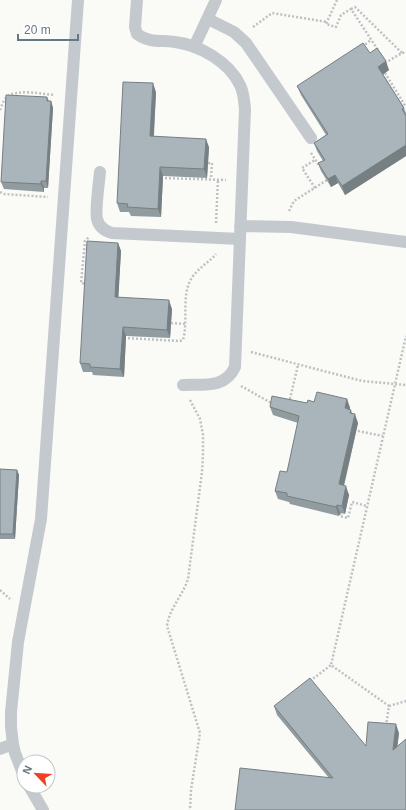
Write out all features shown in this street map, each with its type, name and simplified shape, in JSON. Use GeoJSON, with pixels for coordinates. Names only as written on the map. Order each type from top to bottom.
{"type":"FeatureCollection","features":[{"type":"Feature","properties":{"kind":"lane"},"geometry":{"type":"LineString","coordinates":[[16,756],[11,727],[11,712],[18,642],[41,519],[78,0]]}},
{"type":"Feature","properties":{"kind":"lane"},"geometry":{"type":"LineString","coordinates":[[137,0],[135,27],[137,34],[148,40],[178,42],[194,47],[212,56],[227,68],[240,85],[244,98],[245,109],[235,367],[231,374],[218,384],[183,385]]}},
{"type":"Feature","properties":{"kind":"lane"},"geometry":{"type":"LineString","coordinates":[[194,47],[216,0]]}},
{"type":"Feature","properties":{"kind":"lane"},"geometry":{"type":"LineString","coordinates":[[208,18],[239,36],[252,49],[309,143]]}},
{"type":"Feature","properties":{"kind":"lane"},"geometry":{"type":"LineString","coordinates":[[100,172],[97,218],[101,227],[105,231],[112,233],[240,239]]}},
{"type":"Feature","properties":{"kind":"lane"},"geometry":{"type":"LineString","coordinates":[[240,226],[314,229],[406,242]]}},
{"type":"Feature","properties":{"kind":"lane"},"geometry":{"type":"LineString","coordinates":[[0,749],[13,744]]}},
{"type":"Feature","properties":{"kind":"lane"},"geometry":{"type":"LineString","coordinates":[[34,794],[43,810]]}},
{"type":"Feature","properties":{"kind":"path"},"geometry":{"type":"LineString","coordinates":[[327,22],[337,0]]}},
{"type":"Feature","properties":{"kind":"path"},"geometry":{"type":"LineString","coordinates":[[239,36],[272,14],[327,22],[326,24],[336,27],[341,15],[355,6],[402,53]]}},
{"type":"Feature","properties":{"kind":"path"},"geometry":{"type":"LineString","coordinates":[[351,9],[378,51]]}},
{"type":"Feature","properties":{"kind":"path"},"geometry":{"type":"LineString","coordinates":[[359,49],[372,40]]}},
{"type":"Feature","properties":{"kind":"path"},"geometry":{"type":"LineString","coordinates":[[382,57],[385,63],[406,52]]}},
{"type":"Feature","properties":{"kind":"path"},"geometry":{"type":"LineString","coordinates":[[385,73],[406,106]]}},
{"type":"Feature","properties":{"kind":"path"},"geometry":{"type":"LineString","coordinates":[[0,110],[4,100],[8,96],[21,93],[71,96]]}},
{"type":"Feature","properties":{"kind":"path"},"geometry":{"type":"LineString","coordinates":[[309,143],[315,160],[322,171]]}},
{"type":"Feature","properties":{"kind":"path"},"geometry":{"type":"LineString","coordinates":[[315,160],[302,168],[315,188]]}},
{"type":"Feature","properties":{"kind":"path"},"geometry":{"type":"LineString","coordinates":[[208,163],[212,163],[212,179]]}},
{"type":"Feature","properties":{"kind":"path"},"geometry":{"type":"LineString","coordinates":[[161,178],[242,180]]}},
{"type":"Feature","properties":{"kind":"path"},"geometry":{"type":"LineString","coordinates":[[124,338],[180,341],[184,338],[187,291],[190,280],[215,256],[220,248],[218,179]]}},
{"type":"Feature","properties":{"kind":"path"},"geometry":{"type":"LineString","coordinates":[[286,227],[290,208],[294,201],[327,180]]}},
{"type":"Feature","properties":{"kind":"path"},"geometry":{"type":"LineString","coordinates":[[0,192],[4,194],[64,198]]}},
{"type":"Feature","properties":{"kind":"path"},"geometry":{"type":"LineString","coordinates":[[88,284],[81,283],[85,241],[101,227]]}},
{"type":"Feature","properties":{"kind":"path"},"geometry":{"type":"LineString","coordinates":[[171,323],[185,324]]}},
{"type":"Feature","properties":{"kind":"path"},"geometry":{"type":"LineString","coordinates":[[309,682],[331,665],[406,336]]}},
{"type":"Feature","properties":{"kind":"path"},"geometry":{"type":"LineString","coordinates":[[235,347],[362,381],[406,385]]}},
{"type":"Feature","properties":{"kind":"path"},"geometry":{"type":"LineString","coordinates":[[289,403],[298,365]]}},
{"type":"Feature","properties":{"kind":"path"},"geometry":{"type":"LineString","coordinates":[[227,378],[273,404]]}},
{"type":"Feature","properties":{"kind":"path"},"geometry":{"type":"LineString","coordinates":[[183,385],[200,419],[203,435],[202,472],[188,578],[185,588],[168,621],[168,630],[200,733],[191,790],[190,810]]}},
{"type":"Feature","properties":{"kind":"path"},"geometry":{"type":"LineString","coordinates":[[358,431],[383,436]]}},
{"type":"Feature","properties":{"kind":"path"},"geometry":{"type":"LineString","coordinates":[[340,513],[340,516],[348,518],[352,502],[367,506]]}},
{"type":"Feature","properties":{"kind":"path"},"geometry":{"type":"LineString","coordinates":[[331,665],[389,706]]}},
{"type":"Feature","properties":{"kind":"path"},"geometry":{"type":"LineString","coordinates":[[389,706],[406,701]]}},
{"type":"Feature","properties":{"kind":"path"},"geometry":{"type":"LineString","coordinates":[[385,732],[389,706]]}},
{"type":"Feature","properties":{"kind":"building"},"geometry":{"type":"Polygon","coordinates":[[[363,43],[370,53],[377,48],[386,61],[378,67],[404,108],[402,109],[406,116],[406,145],[342,186],[335,175],[328,179],[318,163],[325,160],[314,143],[328,134],[297,86],[363,43]]]}},
{"type":"Feature","properties":{"kind":"building"},"geometry":{"type":"Polygon","coordinates":[[[123,82],[153,83],[150,136],[206,139],[204,169],[160,167],[158,209],[127,207],[128,204],[117,203],[123,82]]]}},
{"type":"Feature","properties":{"kind":"building"},"geometry":{"type":"Polygon","coordinates":[[[6,95],[47,97],[47,101],[51,101],[46,181],[41,181],[41,184],[1,182],[6,95]]]}},
{"type":"Feature","properties":{"kind":"building"},"geometry":{"type":"Polygon","coordinates":[[[87,241],[118,243],[115,297],[169,300],[167,330],[123,327],[120,369],[90,367],[90,364],[80,363],[87,241]]]}},
{"type":"Feature","properties":{"kind":"building"},"geometry":{"type":"Polygon","coordinates":[[[317,392],[347,399],[345,408],[351,410],[350,413],[355,414],[339,484],[346,486],[342,506],[337,505],[336,507],[287,496],[287,493],[275,491],[280,471],[287,472],[299,416],[270,407],[272,396],[307,403],[308,400],[314,402],[317,392]]]}},
{"type":"Feature","properties":{"kind":"building"},"geometry":{"type":"Polygon","coordinates":[[[0,469],[17,470],[13,534],[0,534],[0,469]]]}},
{"type":"Feature","properties":{"kind":"building"},"geometry":{"type":"Polygon","coordinates":[[[310,678],[366,746],[368,722],[396,724],[393,750],[406,739],[406,810],[235,810],[240,768],[333,778],[274,706],[310,678]]]}}]}
